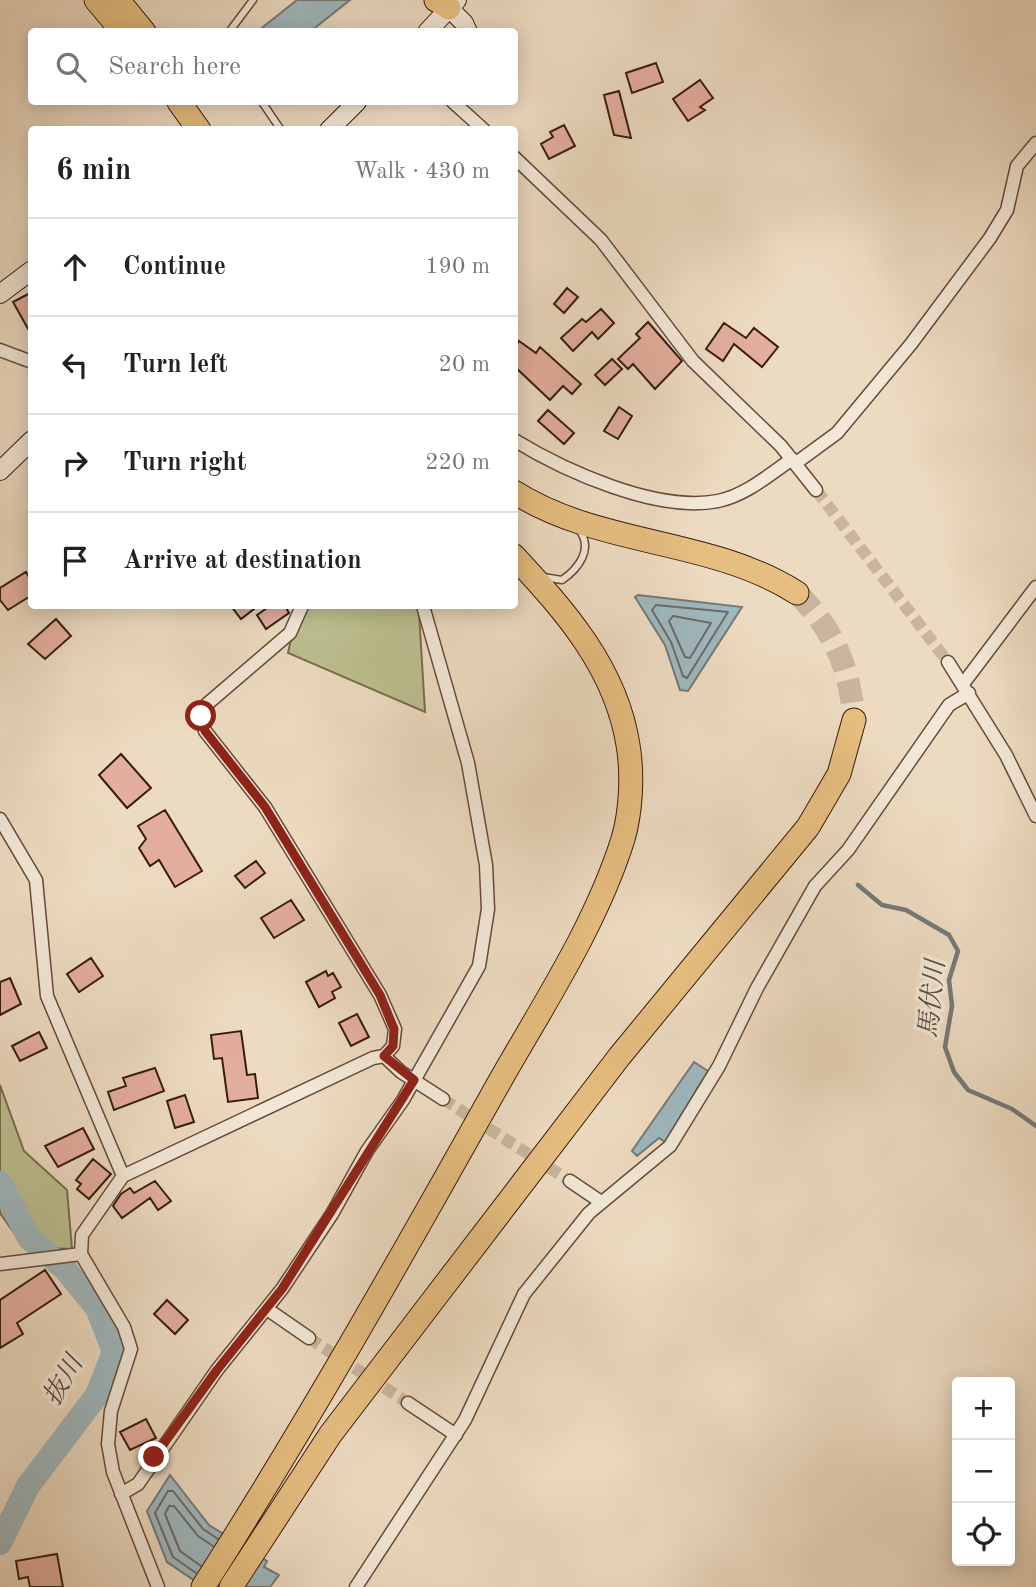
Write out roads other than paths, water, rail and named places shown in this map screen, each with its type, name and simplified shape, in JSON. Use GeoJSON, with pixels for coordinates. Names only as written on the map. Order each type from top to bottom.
{"type":"FeatureCollection","features":[{"type":"Feature","properties":{"kind":"highway"},"geometry":{"type":"LineString","coordinates":[[96,0],[120,28]]}},
{"type":"Feature","properties":{"kind":"highway"},"geometry":{"type":"LineString","coordinates":[[118,0],[141,28]]}},
{"type":"Feature","properties":{"kind":"highway"},"geometry":{"type":"LineString","coordinates":[[180,105],[196,126]]}},
{"type":"Feature","properties":{"kind":"highway"},"geometry":{"type":"LineString","coordinates":[[200,105],[214,126]]}},
{"type":"Feature","properties":{"kind":"highway"},"geometry":{"type":"LineString","coordinates":[[518,494],[572,520],[616,535],[747,568],[797,593]]}},
{"type":"Feature","properties":{"kind":"highway"},"geometry":{"type":"LineString","coordinates":[[203,1587],[308,1421],[581,934],[624,836],[630,790],[628,746],[618,703],[583,635],[518,560]]}},
{"type":"Feature","properties":{"kind":"highway"},"geometry":{"type":"LineString","coordinates":[[230,1587],[330,1435],[619,1057],[808,827],[839,774],[854,720]]}},
{"type":"Feature","properties":{"kind":"main road"},"geometry":{"type":"LineString","coordinates":[[430,28],[446,2],[466,28]]}},
{"type":"Feature","properties":{"kind":"main road"},"geometry":{"type":"LineString","coordinates":[[333,126],[354,105]]}},
{"type":"Feature","properties":{"kind":"main road"},"geometry":{"type":"LineString","coordinates":[[0,294],[28,273]]}},
{"type":"Feature","properties":{"kind":"main road"},"geometry":{"type":"LineString","coordinates":[[0,471],[28,444]]}},
{"type":"Feature","properties":{"kind":"street"},"geometry":{"type":"LineString","coordinates":[[456,105],[480,126]]}},
{"type":"Feature","properties":{"kind":"street"},"geometry":{"type":"LineString","coordinates":[[518,442],[562,465],[608,484],[656,497],[696,503],[731,497],[794,461],[837,433],[911,344],[995,230],[1010,200],[1017,166],[1036,144]]}},
{"type":"Feature","properties":{"kind":"street"},"geometry":{"type":"LineString","coordinates":[[518,161],[601,240],[692,360],[794,461],[816,490]]}},
{"type":"Feature","properties":{"kind":"street"},"geometry":{"type":"LineString","coordinates":[[0,350],[28,360]]}},
{"type":"Feature","properties":{"kind":"street"},"geometry":{"type":"LineString","coordinates":[[356,1587],[456,1435],[524,1294],[564,1242],[601,1202],[670,1146],[719,1066],[757,988],[815,886],[848,850],[949,705],[966,688],[1036,587]]}},
{"type":"Feature","properties":{"kind":"street"},"geometry":{"type":"LineString","coordinates":[[158,1587],[113,1472],[108,1444],[111,1411],[131,1349],[124,1327],[80,1254],[82,1235],[122,1176],[373,1058],[384,1056],[393,1046],[394,1029],[380,995],[265,807],[205,731],[201,716],[206,705],[290,633],[301,609]]}},
{"type":"Feature","properties":{"kind":"street"},"geometry":{"type":"LineString","coordinates":[[121,1494],[138,1484],[217,1370],[267,1309],[341,1200],[361,1161],[414,1080],[474,977],[482,953],[488,909],[486,865],[472,780],[424,609]]}},
{"type":"Feature","properties":{"kind":"street"},"geometry":{"type":"LineString","coordinates":[[948,662],[1006,755],[1036,816]]}},
{"type":"Feature","properties":{"kind":"street"},"geometry":{"type":"LineString","coordinates":[[0,819],[36,880],[47,996],[122,1176]]}},
{"type":"Feature","properties":{"kind":"street"},"geometry":{"type":"LineString","coordinates":[[384,1056],[443,1099]]}},
{"type":"Feature","properties":{"kind":"street"},"geometry":{"type":"LineString","coordinates":[[569,1181],[601,1202]]}},
{"type":"Feature","properties":{"kind":"street"},"geometry":{"type":"LineString","coordinates":[[0,1264],[80,1254]]}},
{"type":"Feature","properties":{"kind":"street"},"geometry":{"type":"LineString","coordinates":[[267,1309],[309,1338]]}},
{"type":"Feature","properties":{"kind":"street"},"geometry":{"type":"LineString","coordinates":[[408,1403],[456,1435]]}},
{"type":"Feature","properties":{"kind":"lane"},"geometry":{"type":"LineString","coordinates":[[232,28],[253,0]]}},
{"type":"Feature","properties":{"kind":"lane"},"geometry":{"type":"LineString","coordinates":[[264,105],[278,126]]}},
{"type":"Feature","properties":{"kind":"lane"},"geometry":{"type":"LineString","coordinates":[[530,573],[562,580],[576,570],[585,554],[584,536],[572,520]]}},
{"type":"Feature","properties":{"kind":"water"},"geometry":{"type":"Polygon","coordinates":[[[297,0],[350,0],[315,28],[262,28],[297,0]]]}},
{"type":"Feature","properties":{"kind":"water"},"geometry":{"type":"Polygon","coordinates":[[[638,595],[742,607],[688,691],[680,690],[665,645],[635,597],[638,595]]]}},
{"type":"Feature","properties":{"kind":"water"},"geometry":{"type":"Polygon","coordinates":[[[694,1062],[708,1071],[665,1142],[659,1138],[637,1156],[632,1151],[694,1062]]]}},
{"type":"Feature","properties":{"kind":"water"},"geometry":{"type":"Polygon","coordinates":[[[170,1475],[209,1525],[267,1561],[264,1567],[279,1575],[270,1587],[204,1587],[167,1562],[147,1511],[170,1475]]]}},
{"type":"Feature","properties":{"kind":"waterway","name":"馬伏川"},"geometry":{"type":"LineString","coordinates":[[858,885],[882,905],[906,910],[949,935],[958,951],[949,980],[952,1006],[945,1047],[954,1072],[968,1090],[1012,1109],[1036,1126]]}},
{"type":"Feature","properties":{"kind":"waterway","name":"抜川"},"geometry":{"type":"LineString","coordinates":[[0,1183],[29,1238],[65,1269],[97,1308],[114,1352],[97,1395],[28,1486],[0,1543]]}},
{"type":"Feature","properties":{"kind":"tunnel"},"geometry":{"type":"LineString","coordinates":[[816,490],[948,662]]}},
{"type":"Feature","properties":{"kind":"tunnel"},"geometry":{"type":"LineString","coordinates":[[797,593],[821,621],[838,651],[849,683],[854,720]]}},
{"type":"Feature","properties":{"kind":"tunnel"},"geometry":{"type":"LineString","coordinates":[[443,1099],[570,1181]]}},
{"type":"Feature","properties":{"kind":"tunnel"},"geometry":{"type":"LineString","coordinates":[[309,1338],[408,1403]]}}]}
